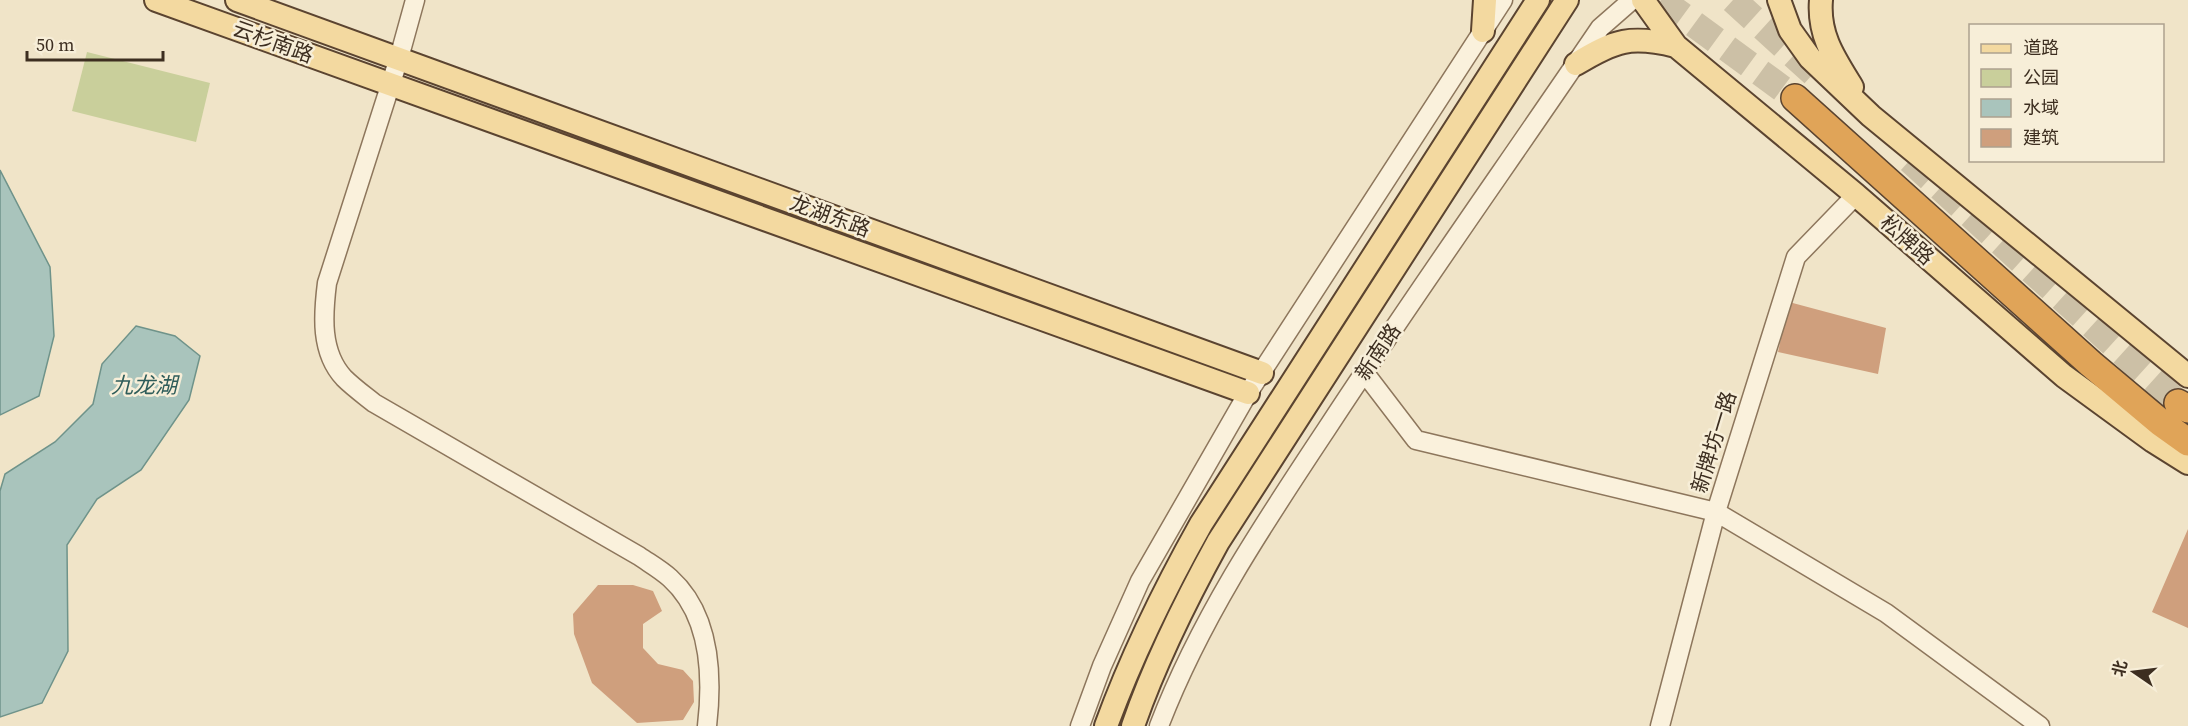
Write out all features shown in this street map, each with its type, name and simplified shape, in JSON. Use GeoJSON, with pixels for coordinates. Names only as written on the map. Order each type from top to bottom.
{"type":"FeatureCollection","features":[{"type":"Feature","properties":{"kind":"highway","name":"松牌路"},"geometry":{"type":"LineString","coordinates":[[1796,98],[2091,364],[2160,422],[2188,442]]}},
{"type":"Feature","properties":{"kind":"main road","name":"云杉南路"},"geometry":{"type":"LineString","coordinates":[[156,0],[390,85]]}},
{"type":"Feature","properties":{"kind":"main road","name":"云杉南路"},"geometry":{"type":"LineString","coordinates":[[237,0],[399,58]]}},
{"type":"Feature","properties":{"kind":"main road"},"geometry":{"type":"LineString","coordinates":[[1483,31],[1485,0]]}},
{"type":"Feature","properties":{"kind":"main road"},"geometry":{"type":"LineString","coordinates":[[1106,726],[1125,674],[1163,592],[1201,524],[1538,0]]}},
{"type":"Feature","properties":{"kind":"main road","name":"松牌路"},"geometry":{"type":"LineString","coordinates":[[1642,0],[1676,46],[1856,195],[2064,376],[2144,436],[2188,463]]}},
{"type":"Feature","properties":{"kind":"main road"},"geometry":{"type":"LineString","coordinates":[[1779,0],[1790,30],[1810,58],[1871,116],[2188,375]]}},
{"type":"Feature","properties":{"kind":"main road"},"geometry":{"type":"LineString","coordinates":[[1821,0],[1821,26],[1826,46],[1871,116]]}},
{"type":"Feature","properties":{"kind":"main road","name":"新南路"},"geometry":{"type":"LineString","coordinates":[[1132,726],[1183,605],[1218,542],[1567,5]]}},
{"type":"Feature","properties":{"kind":"main road"},"geometry":{"type":"LineString","coordinates":[[1576,64],[1606,45],[1627,39],[1650,40],[1676,46]]}},
{"type":"Feature","properties":{"kind":"main road","name":"龙湖东路"},"geometry":{"type":"LineString","coordinates":[[399,58],[1262,373]]}},
{"type":"Feature","properties":{"kind":"main road","name":"龙湖东路"},"geometry":{"type":"LineString","coordinates":[[390,85],[1248,393]]}},
{"type":"Feature","properties":{"kind":"street"},"geometry":{"type":"LineString","coordinates":[[415,0],[399,58],[327,283],[322,317],[328,348],[343,377],[374,403],[639,556],[671,579],[694,610],[707,646],[711,687],[708,726]]}},
{"type":"Feature","properties":{"kind":"street"},"geometry":{"type":"LineString","coordinates":[[1080,726],[1102,666],[1140,581],[1248,393],[1503,0]]}},
{"type":"Feature","properties":{"kind":"street","name":"新南路"},"geometry":{"type":"LineString","coordinates":[[1159,726],[1208,617],[1241,559],[1364,372],[1600,28],[1632,0]]}},
{"type":"Feature","properties":{"kind":"street","name":"新牌坊一路"},"geometry":{"type":"LineString","coordinates":[[1660,726],[1716,512],[1796,257],[1856,195]]}},
{"type":"Feature","properties":{"kind":"street"},"geometry":{"type":"LineString","coordinates":[[1364,372],[1416,440],[1716,512],[1886,613],[2023,721],[2040,726]]}},
{"type":"Feature","properties":{"kind":"green space"},"geometry":{"type":"Polygon","coordinates":[[[87,52],[210,83],[196,142],[72,111],[87,52]]]}},
{"type":"Feature","properties":{"kind":"water"},"geometry":{"type":"Polygon","coordinates":[[[0,170],[50,267],[54,336],[39,396],[0,415],[0,170]]]}},
{"type":"Feature","properties":{"kind":"water","name":"九龙湖"},"geometry":{"type":"Polygon","coordinates":[[[136,326],[175,336],[200,356],[189,400],[141,470],[97,499],[67,545],[68,651],[42,703],[0,717],[0,491],[5,474],[55,442],[93,404],[102,364],[136,326]]]}},
{"type":"Feature","properties":{"kind":"building"},"geometry":{"type":"Polygon","coordinates":[[[1789,302],[1886,328],[1878,374],[1778,352],[1789,302]]]}},
{"type":"Feature","properties":{"kind":"building"},"geometry":{"type":"Polygon","coordinates":[[[2188,529],[2188,628],[2152,612],[2188,529]]]}},
{"type":"Feature","properties":{"kind":"building"},"geometry":{"type":"Polygon","coordinates":[[[598,585],[633,585],[653,591],[662,611],[643,624],[643,648],[658,664],[683,670],[693,681],[694,702],[683,720],[637,723],[592,683],[574,634],[573,614],[598,585]]]}},
{"type":"Feature","properties":{"kind":"tunnel"},"geometry":{"type":"LineString","coordinates":[[1661,0],[1795,98]]}},
{"type":"Feature","properties":{"kind":"tunnel"},"geometry":{"type":"LineString","coordinates":[[1733,0],[1821,80]]}},
{"type":"Feature","properties":{"kind":"tunnel"},"geometry":{"type":"LineString","coordinates":[[1910,160],[2178,403]]}}]}
